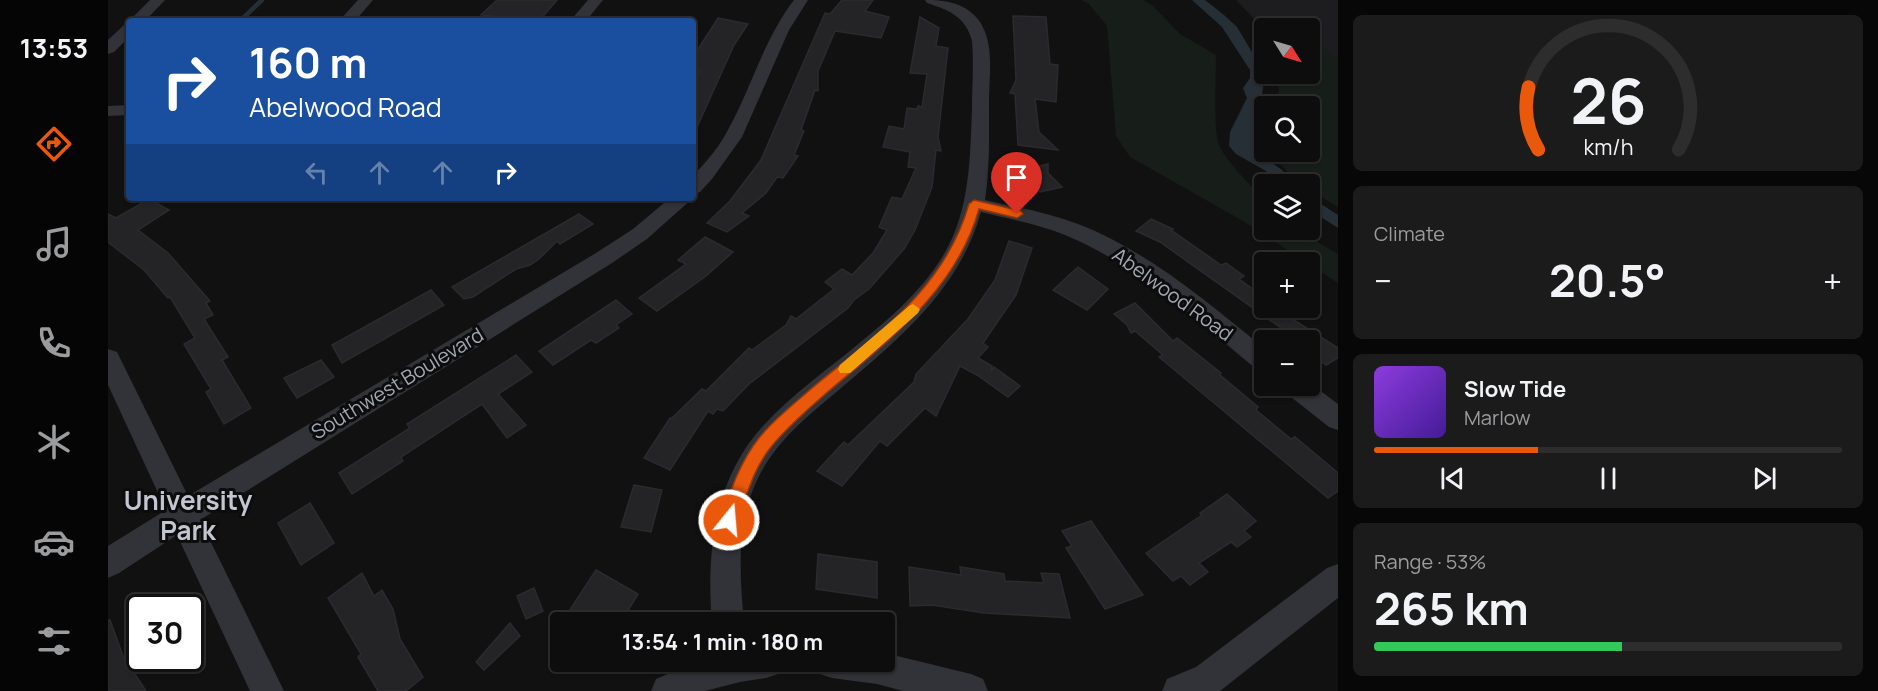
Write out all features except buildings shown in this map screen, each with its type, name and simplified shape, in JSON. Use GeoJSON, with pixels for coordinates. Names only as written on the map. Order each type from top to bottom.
{"type":"FeatureCollection","features":[{"type":"Feature","properties":{"kind":"street"},"geometry":{"type":"LineString","coordinates":[[140,18],[158,0]]}},
{"type":"Feature","properties":{"kind":"street"},"geometry":{"type":"LineString","coordinates":[[350,18],[366,0]]}},
{"type":"Feature","properties":{"kind":"street"},"geometry":{"type":"LineString","coordinates":[[581,18],[596,0]]}},
{"type":"Feature","properties":{"kind":"street"},"geometry":{"type":"LineString","coordinates":[[696,185],[711,168],[737,130],[780,28],[801,0]]}},
{"type":"Feature","properties":{"kind":"street"},"geometry":{"type":"LineString","coordinates":[[727,612],[726,540],[738,489],[755,456],[790,416],[905,318],[932,288],[953,258],[967,229],[974,204],[981,62],[979,32],[976,24],[965,13],[932,0]]}},
{"type":"Feature","properties":{"kind":"street"},"geometry":{"type":"LineString","coordinates":[[108,49],[126,31]]}},
{"type":"Feature","properties":{"kind":"street"},"geometry":{"type":"LineString","coordinates":[[108,111],[126,110]]}},
{"type":"Feature","properties":{"kind":"street","name":"Southwest Boulevard"},"geometry":{"type":"LineString","coordinates":[[108,563],[183,514],[604,258],[640,234],[679,201]]}},
{"type":"Feature","properties":{"kind":"street","name":"Abelwood Road"},"geometry":{"type":"LineString","coordinates":[[974,204],[1039,219],[1102,243],[1168,285],[1254,354]]}},
{"type":"Feature","properties":{"kind":"street"},"geometry":{"type":"LineString","coordinates":[[108,359],[267,691]]}},
{"type":"Feature","properties":{"kind":"street"},"geometry":{"type":"LineString","coordinates":[[1308,396],[1338,419]]}},
{"type":"Feature","properties":{"kind":"street"},"geometry":{"type":"LineString","coordinates":[[1179,691],[1208,679],[1338,579]]}},
{"type":"Feature","properties":{"kind":"street"},"geometry":{"type":"LineString","coordinates":[[668,691],[712,672]]}},
{"type":"Feature","properties":{"kind":"street"},"geometry":{"type":"LineString","coordinates":[[893,672],[971,691]]}},
{"type":"Feature","properties":{"kind":"shaded area"},"geometry":{"type":"Polygon","coordinates":[[[1081,0],[1143,0],[1152,5],[1180,34],[1216,55],[1217,138],[1222,151],[1233,166],[1254,188],[1254,228],[1130,157],[1116,136],[1107,26],[1089,4],[1081,0]]]}},
{"type":"Feature","properties":{"kind":"shaded area"},"geometry":{"type":"Polygon","coordinates":[[[1192,0],[1205,0],[1224,15],[1237,27],[1254,56],[1254,84],[1264,84],[1262,96],[1254,96],[1254,162],[1271,162],[1285,174],[1268,174],[1236,154],[1229,146],[1230,132],[1247,98],[1243,88],[1250,78],[1250,70],[1222,27],[1192,0]]]}},
{"type":"Feature","properties":{"kind":"shaded area"},"geometry":{"type":"Polygon","coordinates":[[[1236,0],[1338,0],[1338,109],[1318,84],[1320,84],[1320,18],[1254,19],[1236,0]]]}},
{"type":"Feature","properties":{"kind":"shaded area"},"geometry":{"type":"Polygon","coordinates":[[[1320,43],[1338,59],[1338,207],[1320,196],[1320,174],[1290,174],[1279,162],[1320,162],[1320,96],[1277,96],[1278,84],[1320,84],[1320,43]]]}},
{"type":"Feature","properties":{"kind":"shaded area"},"geometry":{"type":"Polygon","coordinates":[[[1320,203],[1338,215],[1338,228],[1320,216],[1320,203]]]}},
{"type":"Feature","properties":{"kind":"shaded area"},"geometry":{"type":"Polygon","coordinates":[[[1272,240],[1314,240],[1338,254],[1338,283],[1320,271],[1320,252],[1290,252],[1272,240]]]}},
{"type":"Feature","properties":{"kind":"waterway"},"geometry":{"type":"LineString","coordinates":[[243,18],[262,0]]}},
{"type":"Feature","properties":{"kind":"slow traffic"},"geometry":{"type":"LineString","coordinates":[[845,369],[913,309]]}},
{"type":"Feature","properties":{"kind":"district","name":"University Park"},"geometry":{"type":"Point","coordinates":[188,515]}},
{"type":"Feature","properties":{"kind":"route"},"geometry":{"type":"LineString","coordinates":[[729,520],[738,489],[755,456],[766,441],[790,416],[905,318],[932,288],[953,258],[967,229],[974,204],[1017,214]]}}]}
